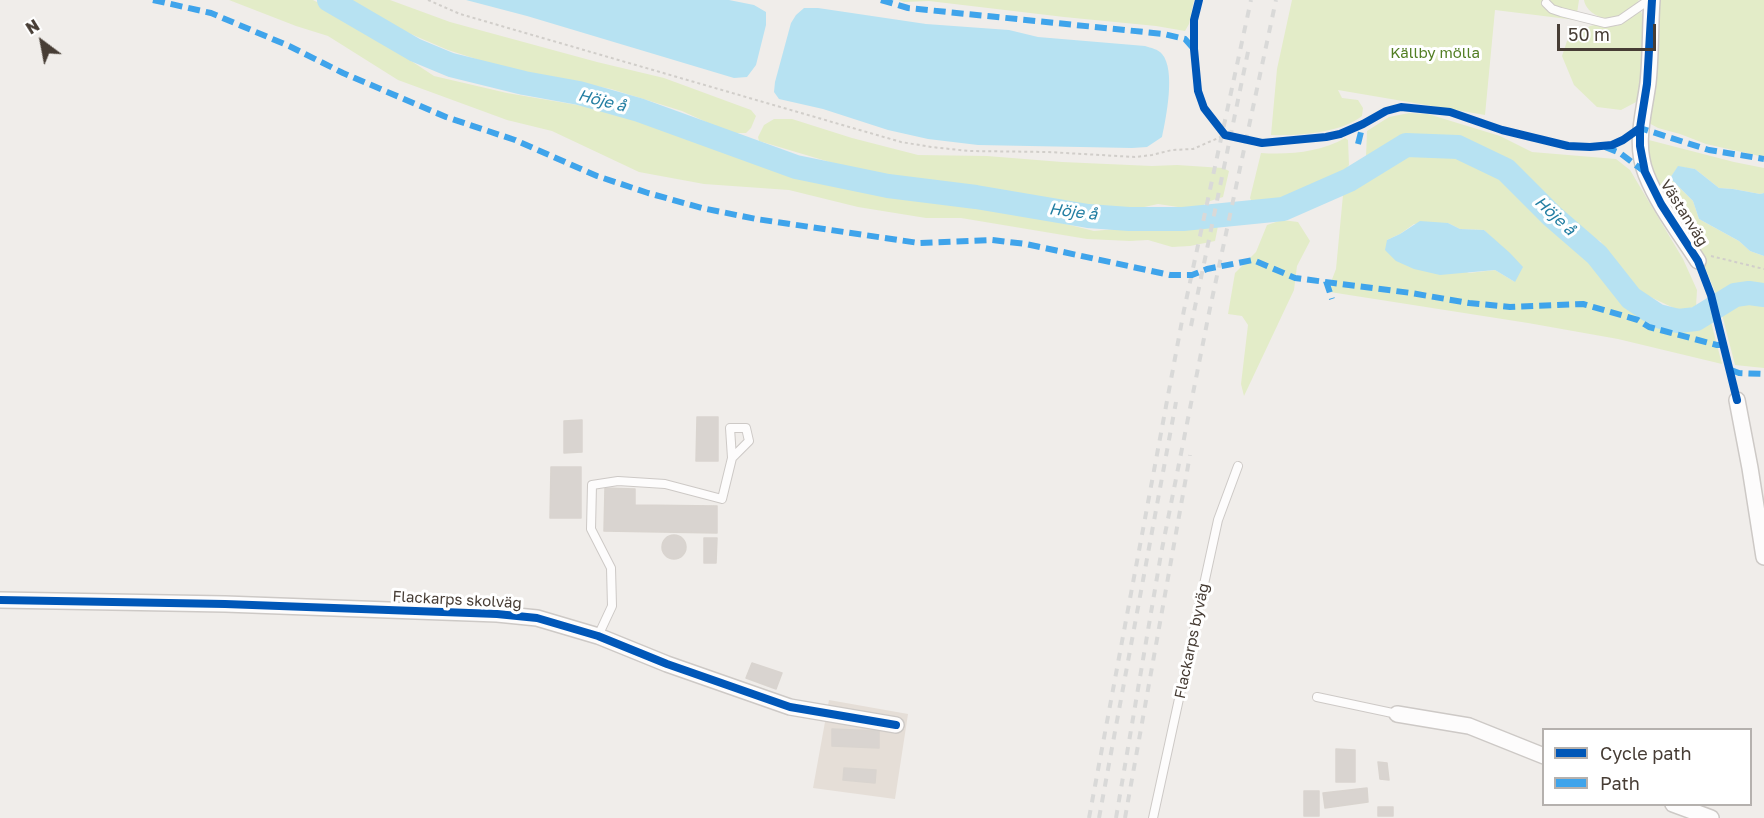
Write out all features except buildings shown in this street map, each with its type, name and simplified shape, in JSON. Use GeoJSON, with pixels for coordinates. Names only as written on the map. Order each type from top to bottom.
{"type":"FeatureCollection","features":[{"type":"Feature","properties":{"kind":"street","name":"Västanväg"},"geometry":{"type":"LineString","coordinates":[[1650,0],[1647,84],[1640,128],[1642,157],[1650,184],[1698,261]]}},
{"type":"Feature","properties":{"kind":"street"},"geometry":{"type":"LineString","coordinates":[[1737,400],[1764,557]]}},
{"type":"Feature","properties":{"kind":"street","name":"Flackarps skolväg"},"geometry":{"type":"LineString","coordinates":[[0,600],[225,604],[497,614],[537,618],[598,636],[667,664],[790,707],[896,724]]}},
{"type":"Feature","properties":{"kind":"street"},"geometry":{"type":"LineString","coordinates":[[1397,714],[1468,726],[1542,755]]}},
{"type":"Feature","properties":{"kind":"street"},"geometry":{"type":"LineString","coordinates":[[1678,806],[1711,818]]}},
{"type":"Feature","properties":{"kind":"lane"},"geometry":{"type":"LineString","coordinates":[[1546,3],[1552,9],[1605,23],[1620,20],[1650,0]]}},
{"type":"Feature","properties":{"kind":"lane"},"geometry":{"type":"LineString","coordinates":[[598,636],[612,606],[611,568],[591,529],[592,485],[618,481],[665,484],[722,499],[732,458]]}},
{"type":"Feature","properties":{"kind":"lane","name":"Flackarps byväg"},"geometry":{"type":"LineString","coordinates":[[1153,818],[1218,520],[1238,466]]}},
{"type":"Feature","properties":{"kind":"lane"},"geometry":{"type":"LineString","coordinates":[[1317,697],[1397,714]]}},
{"type":"Feature","properties":{"kind":"path"},"geometry":{"type":"LineString","coordinates":[[428,0],[460,15],[826,121],[921,146],[969,151],[1048,152],[1135,157],[1193,148],[1225,135]]}},
{"type":"Feature","properties":{"kind":"path"},"geometry":{"type":"LineString","coordinates":[[1698,261],[1710,256],[1764,270]]}},
{"type":"Feature","properties":{"kind":"shaded area"},"geometry":{"type":"Polygon","coordinates":[[[829,700],[908,714],[895,799],[813,788],[829,700]]]}},
{"type":"Feature","properties":{"kind":"green space"},"geometry":{"type":"Polygon","coordinates":[[[229,0],[313,0],[340,14],[434,76],[507,93],[624,113],[717,149],[843,186],[948,205],[1006,209],[1094,231],[1219,221],[1215,241],[1172,247],[1148,240],[1087,239],[961,218],[926,218],[858,207],[789,190],[704,184],[639,172],[552,131],[507,120],[398,80],[328,36],[229,0]]]}},
{"type":"Feature","properties":{"kind":"green space"},"geometry":{"type":"Polygon","coordinates":[[[349,0],[390,0],[450,22],[664,78],[751,110],[756,116],[746,133],[730,133],[682,111],[611,89],[507,69],[448,50],[385,23],[349,0]]]}},
{"type":"Feature","properties":{"kind":"green space"},"geometry":{"type":"Polygon","coordinates":[[[898,0],[1194,0],[1189,24],[1185,31],[929,1],[904,2],[898,0]]]}},
{"type":"Feature","properties":{"kind":"green space","name":"Källby mölla"},"geometry":{"type":"Polygon","coordinates":[[[1292,0],[1579,0],[1576,20],[1495,10],[1485,115],[1338,90],[1342,98],[1358,100],[1363,108],[1362,116],[1331,130],[1294,135],[1271,135],[1277,69],[1292,0]]]}},
{"type":"Feature","properties":{"kind":"green space"},"geometry":{"type":"Polygon","coordinates":[[[1584,0],[1639,0],[1623,16],[1609,19],[1593,13],[1584,0]]]}},
{"type":"Feature","properties":{"kind":"green space"},"geometry":{"type":"Polygon","coordinates":[[[1659,0],[1764,0],[1764,157],[1706,144],[1647,122],[1656,82],[1659,0]]]}},
{"type":"Feature","properties":{"kind":"green space"},"geometry":{"type":"Polygon","coordinates":[[[1641,11],[1645,43],[1638,101],[1621,110],[1597,107],[1574,85],[1562,56],[1567,41],[1590,26],[1599,24],[1617,26],[1641,11]]]}},
{"type":"Feature","properties":{"kind":"green space"},"geometry":{"type":"Polygon","coordinates":[[[1409,113],[1428,114],[1500,136],[1532,152],[1616,159],[1630,170],[1683,259],[1697,290],[1696,307],[1678,310],[1644,294],[1629,281],[1600,241],[1585,235],[1566,220],[1508,163],[1486,149],[1446,135],[1429,135],[1389,145],[1371,157],[1366,157],[1367,131],[1389,117],[1409,113]]]}},
{"type":"Feature","properties":{"kind":"green space"},"geometry":{"type":"Polygon","coordinates":[[[774,119],[792,119],[918,155],[987,156],[1152,166],[1177,165],[1223,168],[1229,171],[1223,197],[1207,202],[1198,210],[1158,204],[1126,211],[1109,207],[1089,208],[1045,198],[914,181],[843,166],[759,141],[758,137],[764,125],[774,119]]]}},
{"type":"Feature","properties":{"kind":"green space"},"geometry":{"type":"Polygon","coordinates":[[[1345,138],[1348,140],[1349,165],[1340,177],[1272,203],[1261,206],[1253,204],[1250,198],[1261,153],[1304,152],[1326,147],[1345,138]]]}},
{"type":"Feature","properties":{"kind":"green space"},"geometry":{"type":"Polygon","coordinates":[[[1645,139],[1764,168],[1764,193],[1760,194],[1719,188],[1695,169],[1678,167],[1670,178],[1693,201],[1699,219],[1739,241],[1750,251],[1764,256],[1764,368],[1735,365],[1718,299],[1702,260],[1648,175],[1645,139]]]}},
{"type":"Feature","properties":{"kind":"green space"},"geometry":{"type":"Polygon","coordinates":[[[1422,150],[1442,151],[1466,157],[1486,168],[1511,187],[1581,252],[1618,298],[1641,316],[1662,326],[1681,330],[1711,322],[1722,364],[1618,339],[1330,292],[1336,269],[1343,195],[1385,164],[1422,150]],[[1448,223],[1414,224],[1387,240],[1469,273],[1495,270],[1515,282],[1495,241],[1484,230],[1460,229],[1448,223]]]}},
{"type":"Feature","properties":{"kind":"green space"},"geometry":{"type":"Polygon","coordinates":[[[1282,220],[1298,222],[1310,241],[1297,266],[1294,290],[1244,396],[1241,384],[1248,325],[1242,316],[1228,314],[1235,273],[1256,252],[1267,225],[1282,220]]]}},
{"type":"Feature","properties":{"kind":"water"},"geometry":{"type":"Polygon","coordinates":[[[466,0],[729,0],[754,5],[766,12],[766,25],[756,65],[747,77],[734,78],[466,0]]]}},
{"type":"Feature","properties":{"kind":"water"},"geometry":{"type":"Polygon","coordinates":[[[804,8],[818,8],[926,24],[1009,30],[1038,37],[1145,46],[1154,49],[1162,54],[1166,61],[1169,82],[1162,137],[1147,147],[1132,148],[978,145],[928,139],[888,130],[823,109],[779,99],[774,92],[775,82],[791,23],[804,8]]]}},
{"type":"Feature","properties":{"kind":"water"},"geometry":{"type":"Polygon","coordinates":[[[1678,166],[1695,169],[1719,188],[1764,193],[1764,256],[1750,251],[1739,241],[1699,219],[1693,201],[1670,178],[1678,166]]]}},
{"type":"Feature","properties":{"kind":"water"},"geometry":{"type":"Polygon","coordinates":[[[1420,221],[1448,223],[1460,229],[1484,230],[1523,267],[1515,282],[1495,270],[1440,275],[1414,269],[1396,261],[1385,250],[1387,240],[1420,221]]]}},
{"type":"Feature","properties":{"kind":"waterway","name":"Höje å"},"geometry":{"type":"LineString","coordinates":[[329,0],[415,50],[451,65],[524,83],[579,93],[639,110],[796,167],[888,186],[976,197],[1088,216],[1183,219],[1283,209],[1349,180],[1406,145],[1458,147],[1506,170],[1552,216],[1597,255],[1631,298],[1658,316],[1678,321],[1696,319],[1735,295],[1749,293],[1764,295]]}},
{"type":"Feature","properties":{"kind":"railway"},"geometry":{"type":"LineString","coordinates":[[1089,818],[1184,310],[1251,0]]}},
{"type":"Feature","properties":{"kind":"railway"},"geometry":{"type":"LineString","coordinates":[[1116,818],[1161,554],[1209,313],[1276,0]]}},
{"type":"Feature","properties":{"kind":"railway"},"geometry":{"type":"LineString","coordinates":[[1191,326],[1249,47]]}},
{"type":"Feature","properties":{"kind":"railway"},"geometry":{"type":"LineString","coordinates":[[1099,818],[1176,402]]}},
{"type":"Feature","properties":{"kind":"railway"},"geometry":{"type":"LineString","coordinates":[[1125,818],[1190,455]]}},
{"type":"Feature","properties":{"kind":"marked path"},"geometry":{"type":"LineString","coordinates":[[153,0],[211,13],[446,117],[515,140],[597,176],[702,208],[756,219],[919,243],[992,240],[1026,244],[1170,275],[1192,275],[1207,269],[1253,260],[1295,278],[1469,303],[1510,307],[1583,304],[1638,320],[1649,327],[1717,345],[1725,345]]}},
{"type":"Feature","properties":{"kind":"marked path"},"geometry":{"type":"LineString","coordinates":[[881,0],[908,8],[1164,34],[1185,39],[1194,49]]}},
{"type":"Feature","properties":{"kind":"marked path"},"geometry":{"type":"LineString","coordinates":[[1358,144],[1363,124]]}},
{"type":"Feature","properties":{"kind":"marked path"},"geometry":{"type":"LineString","coordinates":[[1637,130],[1640,128],[1709,150],[1764,159]]}},
{"type":"Feature","properties":{"kind":"marked path"},"geometry":{"type":"LineString","coordinates":[[1605,147],[1620,153],[1645,172]]}},
{"type":"Feature","properties":{"kind":"marked path"},"geometry":{"type":"LineString","coordinates":[[1326,281],[1332,299]]}},
{"type":"Feature","properties":{"kind":"marked path"},"geometry":{"type":"LineString","coordinates":[[1731,370],[1739,373],[1764,374]]}},
{"type":"Feature","properties":{"kind":"cycle path"},"geometry":{"type":"LineString","coordinates":[[1199,0],[1194,20],[1198,91],[1204,108],[1225,135],[1262,143],[1326,137],[1340,134],[1386,111],[1401,107],[1450,112],[1502,130],[1568,146],[1612,145],[1640,128]]}},
{"type":"Feature","properties":{"kind":"cycle path"},"geometry":{"type":"LineString","coordinates":[[1652,0],[1647,84],[1640,128],[1640,146],[1645,172],[1661,204],[1698,261],[1711,295],[1737,400]]}},
{"type":"Feature","properties":{"kind":"cycle path"},"geometry":{"type":"LineString","coordinates":[[0,600],[225,604],[497,614],[537,618],[598,636],[667,664],[790,707],[896,725]]}}]}
